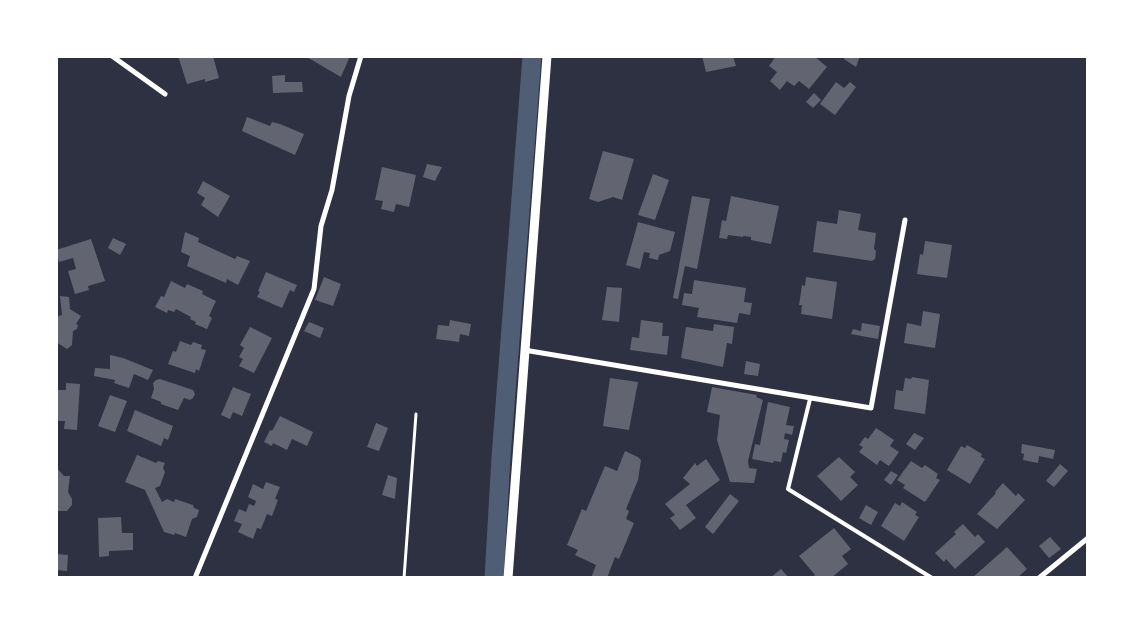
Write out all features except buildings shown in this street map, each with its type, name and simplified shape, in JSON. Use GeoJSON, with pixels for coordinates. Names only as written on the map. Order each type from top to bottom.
{"type":"FeatureCollection","features":[{"type":"Feature","properties":{"kind":"street"},"geometry":{"type":"LineString","coordinates":[[112,56],[165,94]]}},
{"type":"Feature","properties":{"kind":"street"},"geometry":{"type":"LineString","coordinates":[[195,578],[314,289],[321,226],[332,190],[349,96],[361,56]]}},
{"type":"Feature","properties":{"kind":"street"},"geometry":{"type":"LineString","coordinates":[[508,578],[547,56]]}},
{"type":"Feature","properties":{"kind":"street"},"geometry":{"type":"LineString","coordinates":[[524,350],[871,408],[905,220]]}},
{"type":"Feature","properties":{"kind":"street"},"geometry":{"type":"LineString","coordinates":[[1038,578],[1088,538]]}},
{"type":"Feature","properties":{"kind":"lane"},"geometry":{"type":"LineString","coordinates":[[810,399],[788,489],[932,578]]}},
{"type":"Feature","properties":{"kind":"path"},"geometry":{"type":"LineString","coordinates":[[404,578],[416,414]]}},
{"type":"Feature","properties":{"kind":"waterway"},"geometry":{"type":"LineString","coordinates":[[494,578],[501,457],[532,56]]}}]}
